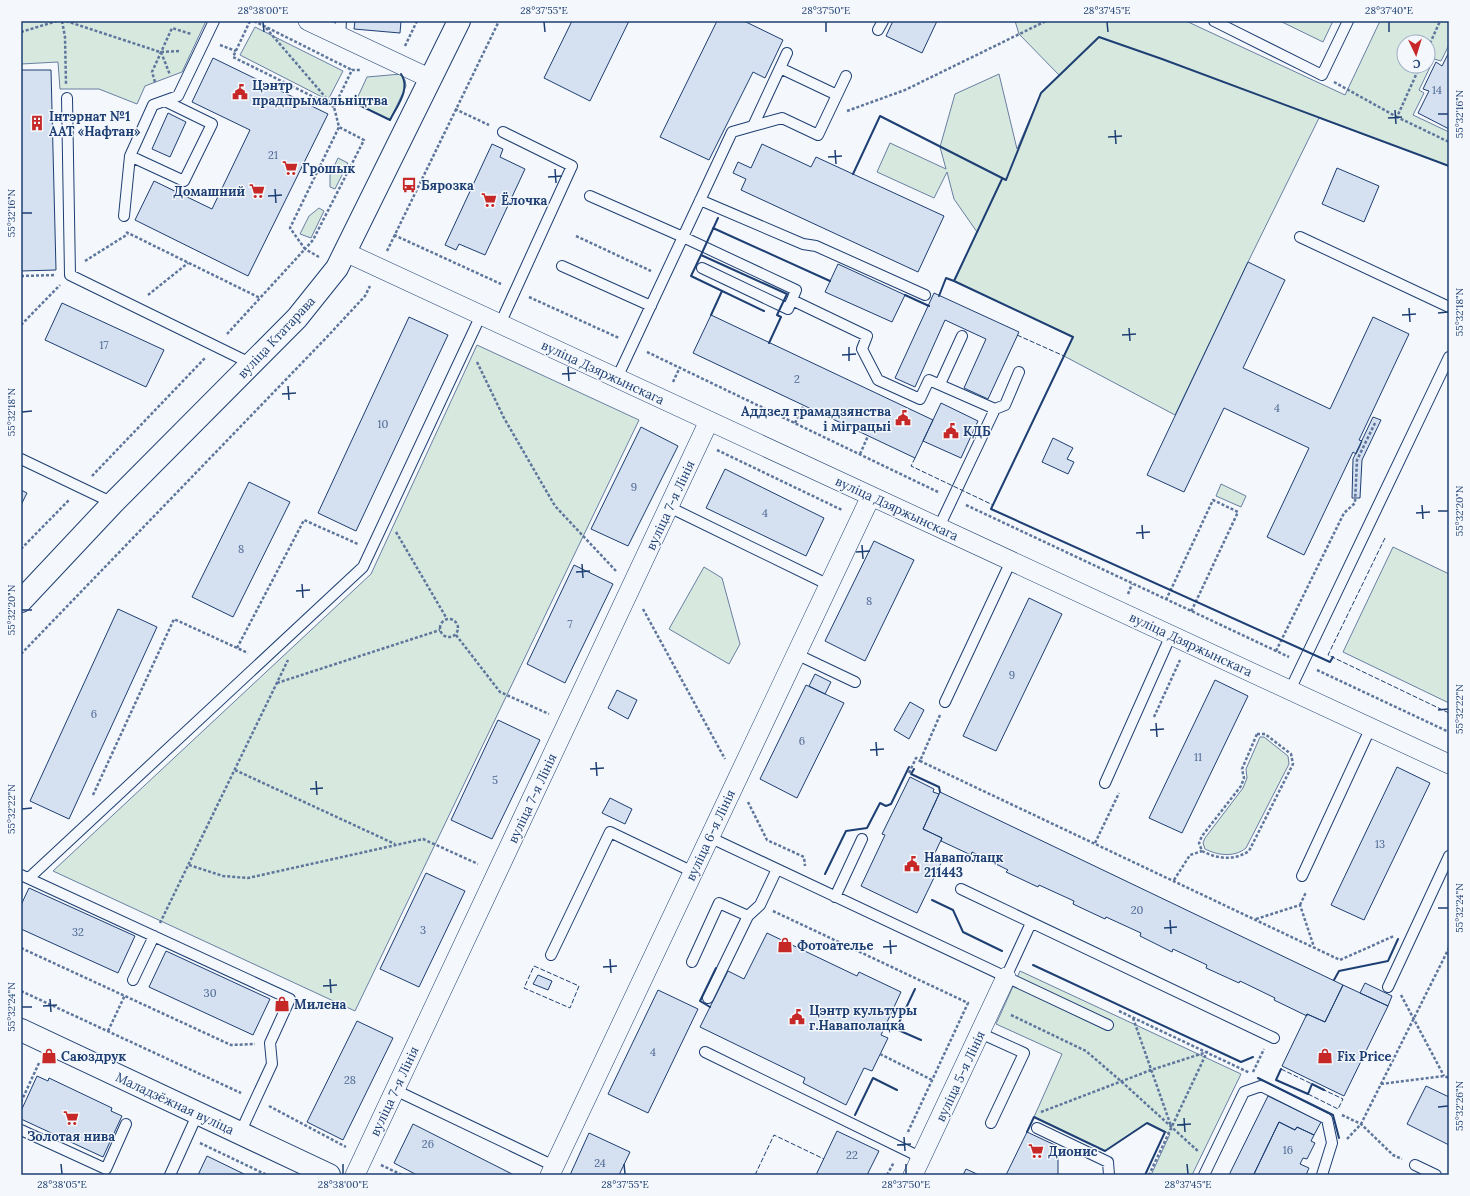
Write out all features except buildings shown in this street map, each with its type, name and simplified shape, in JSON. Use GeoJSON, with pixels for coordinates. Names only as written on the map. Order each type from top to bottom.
{"type":"FeatureCollection","features":[{"type":"Feature","properties":{"kind":"main road","name":"вуліца Ктатарава"},"geometry":{"type":"LineString","coordinates":[[21,601],[113,503],[297,318],[337,268],[459,21]]}},
{"type":"Feature","properties":{"kind":"main road","name":"Маладзёжная вуліца"},"geometry":{"type":"LineString","coordinates":[[21,1030],[329,1175]]}},
{"type":"Feature","properties":{"kind":"street"},"geometry":{"type":"LineString","coordinates":[[308,21],[341,29],[397,63],[431,79]]}},
{"type":"Feature","properties":{"kind":"street","name":"вуліца Дзяржынскага"},"geometry":{"type":"LineString","coordinates":[[345,252],[1449,764]]}},
{"type":"Feature","properties":{"kind":"street","name":"вуліца 7-я Лінія"},"geometry":{"type":"LineString","coordinates":[[355,1175],[709,421]]}},
{"type":"Feature","properties":{"kind":"street","name":"вуліца 6-я Лінія"},"geometry":{"type":"LineString","coordinates":[[552,1171],[871,496]]}},
{"type":"Feature","properties":{"kind":"street","name":"вуліца 5-я Лінія"},"geometry":{"type":"LineString","coordinates":[[913,1175],[1006,977]]}},
{"type":"Feature","properties":{"kind":"lane"},"geometry":{"type":"LineString","coordinates":[[124,216],[130,156],[154,105],[178,96],[214,21]]}},
{"type":"Feature","properties":{"kind":"lane"},"geometry":{"type":"LineString","coordinates":[[1214,21],[1322,75],[1348,21]]}},
{"type":"Feature","properties":{"kind":"lane"},"geometry":{"type":"LineString","coordinates":[[752,126],[787,54]]}},
{"type":"Feature","properties":{"kind":"lane"},"geometry":{"type":"LineString","coordinates":[[780,68],[838,95]]}},
{"type":"Feature","properties":{"kind":"lane"},"geometry":{"type":"LineString","coordinates":[[617,378],[732,132],[782,118],[818,135],[846,76]]}},
{"type":"Feature","properties":{"kind":"lane"},"geometry":{"type":"LineString","coordinates":[[67,98],[70,275],[252,364]]}},
{"type":"Feature","properties":{"kind":"lane"},"geometry":{"type":"LineString","coordinates":[[130,156],[184,181],[212,124],[165,101]]}},
{"type":"Feature","properties":{"kind":"lane"},"geometry":{"type":"LineString","coordinates":[[500,324],[572,166],[503,132]]}},
{"type":"Feature","properties":{"kind":"lane"},"geometry":{"type":"LineString","coordinates":[[590,196],[683,237],[796,290],[788,309],[702,268]]}},
{"type":"Feature","properties":{"kind":"lane"},"geometry":{"type":"LineString","coordinates":[[700,200],[803,244],[816,246],[926,295]]}},
{"type":"Feature","properties":{"kind":"lane"},"geometry":{"type":"LineString","coordinates":[[1300,237],[1449,308]]}},
{"type":"Feature","properties":{"kind":"lane"},"geometry":{"type":"LineString","coordinates":[[562,266],[651,306]]}},
{"type":"Feature","properties":{"kind":"lane"},"geometry":{"type":"LineString","coordinates":[[792,300],[867,336],[862,349],[878,380],[920,399],[929,380],[995,409]]}},
{"type":"Feature","properties":{"kind":"lane"},"geometry":{"type":"LineString","coordinates":[[240,1133],[272,1064],[270,1043],[290,999],[25,877],[363,567],[481,315]]}},
{"type":"Feature","properties":{"kind":"lane"},"geometry":{"type":"LineString","coordinates":[[940,384],[962,336]]}},
{"type":"Feature","properties":{"kind":"lane"},"geometry":{"type":"LineString","coordinates":[[1290,690],[1449,357]]}},
{"type":"Feature","properties":{"kind":"lane"},"geometry":{"type":"LineString","coordinates":[[939,527],[995,409],[1005,404],[1019,372]]}},
{"type":"Feature","properties":{"kind":"lane"},"geometry":{"type":"LineString","coordinates":[[21,459],[113,503]]}},
{"type":"Feature","properties":{"kind":"lane"},"geometry":{"type":"LineString","coordinates":[[668,507],[829,585]]}},
{"type":"Feature","properties":{"kind":"lane"},"geometry":{"type":"LineString","coordinates":[[945,702],[1011,561]]}},
{"type":"Feature","properties":{"kind":"lane"},"geometry":{"type":"LineString","coordinates":[[1105,783],[1171,635]]}},
{"type":"Feature","properties":{"kind":"lane"},"geometry":{"type":"LineString","coordinates":[[796,654],[855,682]]}},
{"type":"Feature","properties":{"kind":"lane"},"geometry":{"type":"LineString","coordinates":[[1302,876],[1371,727]]}},
{"type":"Feature","properties":{"kind":"lane"},"geometry":{"type":"LineString","coordinates":[[551,955],[610,832],[693,872]]}},
{"type":"Feature","properties":{"kind":"lane"},"geometry":{"type":"LineString","coordinates":[[709,837],[1108,1026]]}},
{"type":"Feature","properties":{"kind":"lane"},"geometry":{"type":"LineString","coordinates":[[835,897],[862,839]]}},
{"type":"Feature","properties":{"kind":"lane"},"geometry":{"type":"LineString","coordinates":[[1390,982],[1449,856]]}},
{"type":"Feature","properties":{"kind":"lane"},"geometry":{"type":"LineString","coordinates":[[708,998],[748,916],[760,905],[777,869]]}},
{"type":"Feature","properties":{"kind":"lane"},"geometry":{"type":"LineString","coordinates":[[961,889],[1272,1037]]}},
{"type":"Feature","properties":{"kind":"lane"},"geometry":{"type":"LineString","coordinates":[[692,962],[720,903],[748,916]]}},
{"type":"Feature","properties":{"kind":"lane"},"geometry":{"type":"LineString","coordinates":[[1006,977],[1031,923]]}},
{"type":"Feature","properties":{"kind":"lane"},"geometry":{"type":"LineString","coordinates":[[133,980],[154,936]]}},
{"type":"Feature","properties":{"kind":"lane"},"geometry":{"type":"LineString","coordinates":[[980,1033],[1024,1053],[991,1123]]}},
{"type":"Feature","properties":{"kind":"lane"},"geometry":{"type":"LineString","coordinates":[[705,1052],[922,1158]]}},
{"type":"Feature","properties":{"kind":"lane"},"geometry":{"type":"LineString","coordinates":[[1204,1175],[1244,1092],[1261,1086],[1327,1119],[1332,1143],[1322,1175]]}},
{"type":"Feature","properties":{"kind":"lane"},"geometry":{"type":"LineString","coordinates":[[395,1090],[552,1171]]}},
{"type":"Feature","properties":{"kind":"lane"},"geometry":{"type":"LineString","coordinates":[[170,1175],[198,1113]]}},
{"type":"Feature","properties":{"kind":"lane"},"geometry":{"type":"LineString","coordinates":[[21,1130],[106,1169],[126,1124]]}},
{"type":"Feature","properties":{"kind":"lane"},"geometry":{"type":"LineString","coordinates":[[1037,1128],[1108,1162],[1110,1175]]}},
{"type":"Feature","properties":{"kind":"lane"},"geometry":{"type":"LineString","coordinates":[[1415,1165],[1436,1175]]}},
{"type":"Feature","properties":{"kind":"path"},"geometry":{"type":"LineString","coordinates":[[21,32],[56,21]]}},
{"type":"Feature","properties":{"kind":"path"},"geometry":{"type":"LineString","coordinates":[[62,21],[66,38],[67,98]]}},
{"type":"Feature","properties":{"kind":"path"},"geometry":{"type":"LineString","coordinates":[[66,21],[160,52]]}},
{"type":"Feature","properties":{"kind":"path"},"geometry":{"type":"LineString","coordinates":[[250,21],[233,57],[334,107]]}},
{"type":"Feature","properties":{"kind":"path"},"geometry":{"type":"LineString","coordinates":[[254,21],[352,70],[366,70]]}},
{"type":"Feature","properties":{"kind":"path"},"geometry":{"type":"LineString","coordinates":[[397,63],[417,21]]}},
{"type":"Feature","properties":{"kind":"path"},"geometry":{"type":"LineString","coordinates":[[826,119],[905,90],[1046,21]]}},
{"type":"Feature","properties":{"kind":"path"},"geometry":{"type":"LineString","coordinates":[[1434,34],[1440,21]]}},
{"type":"Feature","properties":{"kind":"path"},"geometry":{"type":"LineString","coordinates":[[264,26],[334,107],[339,127],[290,228],[305,249]]}},
{"type":"Feature","properties":{"kind":"path"},"geometry":{"type":"LineString","coordinates":[[334,107],[352,70]]}},
{"type":"Feature","properties":{"kind":"path"},"geometry":{"type":"LineString","coordinates":[[1397,117],[1416,74]]}},
{"type":"Feature","properties":{"kind":"path"},"geometry":{"type":"LineString","coordinates":[[1322,75],[1397,117],[1449,142]]}},
{"type":"Feature","properties":{"kind":"path"},"geometry":{"type":"LineString","coordinates":[[456,109],[503,132]]}},
{"type":"Feature","properties":{"kind":"path"},"geometry":{"type":"LineString","coordinates":[[21,550],[216,346],[314,240],[364,140],[339,127]]}},
{"type":"Feature","properties":{"kind":"path"},"geometry":{"type":"LineString","coordinates":[[124,216],[122,230],[260,298]]}},
{"type":"Feature","properties":{"kind":"path"},"geometry":{"type":"LineString","coordinates":[[21,325],[82,263],[129,234]]}},
{"type":"Feature","properties":{"kind":"path"},"geometry":{"type":"LineString","coordinates":[[394,235],[633,344],[1191,612],[1449,732]]}},
{"type":"Feature","properties":{"kind":"path"},"geometry":{"type":"LineString","coordinates":[[576,236],[664,277]]}},
{"type":"Feature","properties":{"kind":"path"},"geometry":{"type":"LineString","coordinates":[[134,306],[188,263]]}},
{"type":"Feature","properties":{"kind":"path"},"geometry":{"type":"LineString","coordinates":[[21,276],[70,275]]}},
{"type":"Feature","properties":{"kind":"path"},"geometry":{"type":"LineString","coordinates":[[795,423],[804,405]]}},
{"type":"Feature","properties":{"kind":"path"},"geometry":{"type":"LineString","coordinates":[[1276,651],[1344,513],[1355,503],[1357,460],[1360,448],[1376,422]]}},
{"type":"Feature","properties":{"kind":"path"},"geometry":{"type":"LineString","coordinates":[[860,454],[868,436]]}},
{"type":"Feature","properties":{"kind":"path"},"geometry":{"type":"LineString","coordinates":[[1166,600],[1213,500],[1232,509],[1238,512],[1191,612]]}},
{"type":"Feature","properties":{"kind":"path"},"geometry":{"type":"LineString","coordinates":[[386,516],[447,619]]}},
{"type":"Feature","properties":{"kind":"path"},"geometry":{"type":"LineString","coordinates":[[237,648],[304,520],[371,550]]}},
{"type":"Feature","properties":{"kind":"path"},"geometry":{"type":"LineString","coordinates":[[91,800],[174,619],[263,660]]}},
{"type":"Feature","properties":{"kind":"path"},"geometry":{"type":"LineString","coordinates":[[447,619],[456,621],[459,626],[456,635],[452,637],[442,635],[440,630],[442,621],[447,619]]}},
{"type":"Feature","properties":{"kind":"path"},"geometry":{"type":"LineString","coordinates":[[277,683],[440,630]]}},
{"type":"Feature","properties":{"kind":"path"},"geometry":{"type":"LineString","coordinates":[[456,635],[500,692],[568,723]]}},
{"type":"Feature","properties":{"kind":"path"},"geometry":{"type":"LineString","coordinates":[[154,936],[290,657]]}},
{"type":"Feature","properties":{"kind":"path"},"geometry":{"type":"LineString","coordinates":[[920,761],[945,702]]}},
{"type":"Feature","properties":{"kind":"path"},"geometry":{"type":"LineString","coordinates":[[1174,880],[1190,855],[1202,851],[1212,856],[1227,858],[1249,851],[1293,764],[1291,754],[1265,734],[1258,734],[1242,769],[1244,778],[1241,786],[1202,836],[1199,843],[1202,851]]}},
{"type":"Feature","properties":{"kind":"path"},"geometry":{"type":"LineString","coordinates":[[909,773],[916,758],[1340,960],[1417,926]]}},
{"type":"Feature","properties":{"kind":"path"},"geometry":{"type":"LineString","coordinates":[[235,770],[396,844]]}},
{"type":"Feature","properties":{"kind":"path"},"geometry":{"type":"LineString","coordinates":[[189,865],[223,876],[248,878],[423,839],[497,873]]}},
{"type":"Feature","properties":{"kind":"path"},"geometry":{"type":"LineString","coordinates":[[760,905],[968,1003],[888,1175]]}},
{"type":"Feature","properties":{"kind":"path"},"geometry":{"type":"LineString","coordinates":[[1256,919],[1300,905],[1314,948]]}},
{"type":"Feature","properties":{"kind":"path"},"geometry":{"type":"LineString","coordinates":[[21,948],[231,1045],[270,1043]]}},
{"type":"Feature","properties":{"kind":"path"},"geometry":{"type":"LineString","coordinates":[[1415,1165],[1393,1155],[1361,1124],[1449,948]]}},
{"type":"Feature","properties":{"kind":"path"},"geometry":{"type":"LineString","coordinates":[[108,1032],[133,980]]}},
{"type":"Feature","properties":{"kind":"path"},"geometry":{"type":"LineString","coordinates":[[1390,982],[1444,1076]]}},
{"type":"Feature","properties":{"kind":"path"},"geometry":{"type":"LineString","coordinates":[[21,991],[255,1099],[402,1175]]}},
{"type":"Feature","properties":{"kind":"path"},"geometry":{"type":"LineString","coordinates":[[993,1006],[1086,1051],[1171,1126],[1210,1163]]}},
{"type":"Feature","properties":{"kind":"path"},"geometry":{"type":"LineString","coordinates":[[1133,1018],[1171,1126]]}},
{"type":"Feature","properties":{"kind":"path"},"geometry":{"type":"LineString","coordinates":[[1252,1075],[1272,1037]]}},
{"type":"Feature","properties":{"kind":"path"},"geometry":{"type":"LineString","coordinates":[[1041,1112],[1152,1070],[1206,1052],[1149,1175]]}},
{"type":"Feature","properties":{"kind":"path"},"geometry":{"type":"LineString","coordinates":[[880,1054],[932,1080]]}},
{"type":"Feature","properties":{"kind":"path"},"geometry":{"type":"LineString","coordinates":[[21,1102],[40,1062]]}},
{"type":"Feature","properties":{"kind":"path"},"geometry":{"type":"LineString","coordinates":[[1381,1084],[1444,1076],[1449,1078]]}},
{"type":"Feature","properties":{"kind":"shaded area"},"geometry":{"type":"Polygon","coordinates":[[[21,21],[206,21],[182,72],[145,86],[137,104],[99,89],[60,89],[58,62],[21,64],[21,21]]]}},
{"type":"Feature","properties":{"kind":"shaded area"},"geometry":{"type":"Polygon","coordinates":[[[1015,21],[1186,21],[1345,95],[1380,21],[1449,21],[1449,45],[1441,61],[1436,60],[1436,34],[1396,34],[1396,74],[1427,74],[1419,90],[1424,93],[1413,115],[1449,132],[1449,166],[1319,118],[1175,415],[1064,356],[1073,337],[954,281],[977,232],[954,199],[947,172],[934,198],[877,172],[890,143],[946,169],[940,147],[955,94],[999,74],[1017,149],[1041,93],[1059,75],[1019,34],[1015,21]]]}},
{"type":"Feature","properties":{"kind":"shaded area"},"geometry":{"type":"Polygon","coordinates":[[[1280,21],[1333,21],[1323,42],[1280,21]]]}},
{"type":"Feature","properties":{"kind":"shaded area"},"geometry":{"type":"Polygon","coordinates":[[[255,27],[343,71],[328,100],[240,55],[255,27]]]}},
{"type":"Feature","properties":{"kind":"shaded area"},"geometry":{"type":"Polygon","coordinates":[[[401,74],[405,80],[406,86],[390,120],[355,103],[367,77],[401,74]]]}},
{"type":"Feature","properties":{"kind":"shaded area"},"geometry":{"type":"Polygon","coordinates":[[[338,158],[348,163],[335,189],[330,187],[330,175],[338,158]]]}},
{"type":"Feature","properties":{"kind":"shaded area"},"geometry":{"type":"Polygon","coordinates":[[[319,208],[324,211],[311,238],[300,234],[309,216],[319,208]]]}},
{"type":"Feature","properties":{"kind":"shaded area"},"geometry":{"type":"Polygon","coordinates":[[[477,345],[639,420],[355,1011],[53,871],[371,574],[477,345]]]}},
{"type":"Feature","properties":{"kind":"shaded area"},"geometry":{"type":"Polygon","coordinates":[[[1221,484],[1246,496],[1241,507],[1216,496],[1221,484]]]}},
{"type":"Feature","properties":{"kind":"shaded area"},"geometry":{"type":"Polygon","coordinates":[[[1393,547],[1449,574],[1449,703],[1343,652],[1393,547]]]}},
{"type":"Feature","properties":{"kind":"shaded area"},"geometry":{"type":"Polygon","coordinates":[[[704,567],[722,578],[740,644],[729,664],[669,629],[704,567]]]}},
{"type":"Feature","properties":{"kind":"shaded area"},"geometry":{"type":"Polygon","coordinates":[[[1260,737],[1264,737],[1288,756],[1289,764],[1246,848],[1231,854],[1220,854],[1205,849],[1203,843],[1205,838],[1243,788],[1247,778],[1246,769],[1260,737]]]}},
{"type":"Feature","properties":{"kind":"shaded area"},"geometry":{"type":"Polygon","coordinates":[[[1020,971],[1241,1074],[1192,1175],[1151,1175],[1170,1134],[1147,1123],[1105,1151],[1034,1117],[1062,1054],[996,1024],[1020,971]]]}},
{"type":"Feature","properties":{"kind":"fence"},"geometry":{"type":"LineString","coordinates":[[1017,335],[1064,356]]}},
{"type":"Feature","properties":{"kind":"fence"},"geometry":{"type":"LineString","coordinates":[[915,458],[911,466],[993,505]]}},
{"type":"Feature","properties":{"kind":"fence"},"geometry":{"type":"LineString","coordinates":[[1385,538],[1328,655],[1449,713]]}},
{"type":"Feature","properties":{"kind":"fence"},"geometry":{"type":"LineString","coordinates":[[534,966],[579,986],[570,1008],[524,988],[534,966]]}},
{"type":"Feature","properties":{"kind":"fence"},"geometry":{"type":"LineString","coordinates":[[1281,1069],[1312,1084]]}},
{"type":"Feature","properties":{"kind":"fence"},"geometry":{"type":"LineString","coordinates":[[1308,1094],[1338,1109],[1343,1099],[1324,1090]]}},
{"type":"Feature","properties":{"kind":"fence"},"geometry":{"type":"LineString","coordinates":[[755,1175],[774,1135],[824,1159]]}},
{"type":"Feature","properties":{"kind":"wall"},"geometry":{"type":"LineString","coordinates":[[853,174],[880,116],[1006,180],[1041,93],[1099,37],[1449,166]]}},
{"type":"Feature","properties":{"kind":"wall"},"geometry":{"type":"LineString","coordinates":[[355,103],[390,120],[404,91],[404,80],[401,74]]}},
{"type":"Feature","properties":{"kind":"wall"},"geometry":{"type":"LineString","coordinates":[[939,296],[946,278],[954,281],[1002,179]]}},
{"type":"Feature","properties":{"kind":"wall"},"geometry":{"type":"LineString","coordinates":[[718,218],[701,255],[787,294],[777,315],[781,317],[769,343]]}},
{"type":"Feature","properties":{"kind":"wall"},"geometry":{"type":"LineString","coordinates":[[713,228],[830,281]]}},
{"type":"Feature","properties":{"kind":"wall"},"geometry":{"type":"LineString","coordinates":[[701,255],[691,276],[764,311]]}},
{"type":"Feature","properties":{"kind":"wall"},"geometry":{"type":"LineString","coordinates":[[954,281],[1073,337],[991,509],[1330,662],[1333,657]]}},
{"type":"Feature","properties":{"kind":"wall"},"geometry":{"type":"LineString","coordinates":[[711,315],[722,291]]}},
{"type":"Feature","properties":{"kind":"wall"},"geometry":{"type":"LineString","coordinates":[[905,295],[929,306]]}},
{"type":"Feature","properties":{"kind":"wall"},"geometry":{"type":"LineString","coordinates":[[825,874],[846,831],[867,828],[880,803],[886,806],[891,804],[909,767]]}},
{"type":"Feature","properties":{"kind":"wall"},"geometry":{"type":"LineString","coordinates":[[914,769],[911,774],[939,787],[940,792]]}},
{"type":"Feature","properties":{"kind":"wall"},"geometry":{"type":"LineString","coordinates":[[932,900],[953,910],[963,932],[1002,951]]}},
{"type":"Feature","properties":{"kind":"wall"},"geometry":{"type":"LineString","coordinates":[[1334,980],[1339,971],[1388,961],[1398,939]]}},
{"type":"Feature","properties":{"kind":"wall"},"geometry":{"type":"LineString","coordinates":[[1033,965],[1241,1062],[1253,1057]]}},
{"type":"Feature","properties":{"kind":"wall"},"geometry":{"type":"LineString","coordinates":[[710,1007],[700,1001],[716,968]]}},
{"type":"Feature","properties":{"kind":"wall"},"geometry":{"type":"LineString","coordinates":[[915,989],[896,1029],[921,1040]]}},
{"type":"Feature","properties":{"kind":"wall"},"geometry":{"type":"LineString","coordinates":[[1281,1069],[1276,1080],[1308,1094],[1312,1084],[1324,1090]]}},
{"type":"Feature","properties":{"kind":"wall"},"geometry":{"type":"LineString","coordinates":[[855,1115],[873,1078],[897,1090]]}},
{"type":"Feature","properties":{"kind":"wall"},"geometry":{"type":"LineString","coordinates":[[1258,1078],[1333,1115],[1339,1138]]}},
{"type":"Feature","properties":{"kind":"wall"},"geometry":{"type":"LineString","coordinates":[[1027,1132],[1034,1117],[1105,1151],[1147,1123],[1165,1132],[1145,1175]]}},
{"type":"Feature","properties":{"kind":"place","name":"Цэнтр прадпрымальніцтва"},"geometry":{"type":"Point","coordinates":[240,92]}},
{"type":"Feature","properties":{"kind":"place","name":"Інтэрнат №1 ААТ «Нафтан»"},"geometry":{"type":"Point","coordinates":[37,123]}},
{"type":"Feature","properties":{"kind":"place","name":"Грошык"},"geometry":{"type":"Point","coordinates":[290,168]}},
{"type":"Feature","properties":{"kind":"place","name":"Бярозка"},"geometry":{"type":"Point","coordinates":[409,185]}},
{"type":"Feature","properties":{"kind":"place","name":"Домашний"},"geometry":{"type":"Point","coordinates":[257,191]}},
{"type":"Feature","properties":{"kind":"place","name":"Ёлочка"},"geometry":{"type":"Point","coordinates":[489,200]}},
{"type":"Feature","properties":{"kind":"place","name":"Аддзел грамадзянства і міграцыі"},"geometry":{"type":"Point","coordinates":[903,418]}},
{"type":"Feature","properties":{"kind":"place","name":"КДБ"},"geometry":{"type":"Point","coordinates":[951,431]}},
{"type":"Feature","properties":{"kind":"place","name":"Наваполацк 211443"},"geometry":{"type":"Point","coordinates":[912,864]}},
{"type":"Feature","properties":{"kind":"place","name":"Фотоателье"},"geometry":{"type":"Point","coordinates":[785,945]}},
{"type":"Feature","properties":{"kind":"place","name":"Милена"},"geometry":{"type":"Point","coordinates":[282,1004]}},
{"type":"Feature","properties":{"kind":"place","name":"Цэнтр культуры г.Наваполацка"},"geometry":{"type":"Point","coordinates":[797,1017]}},
{"type":"Feature","properties":{"kind":"place","name":"Саюздрук"},"geometry":{"type":"Point","coordinates":[49,1056]}},
{"type":"Feature","properties":{"kind":"place","name":"Fix Price"},"geometry":{"type":"Point","coordinates":[1325,1056]}},
{"type":"Feature","properties":{"kind":"place","name":"Золотая нива"},"geometry":{"type":"Point","coordinates":[71,1118]}},
{"type":"Feature","properties":{"kind":"place","name":"Дионис"},"geometry":{"type":"Point","coordinates":[1036,1151]}}]}
